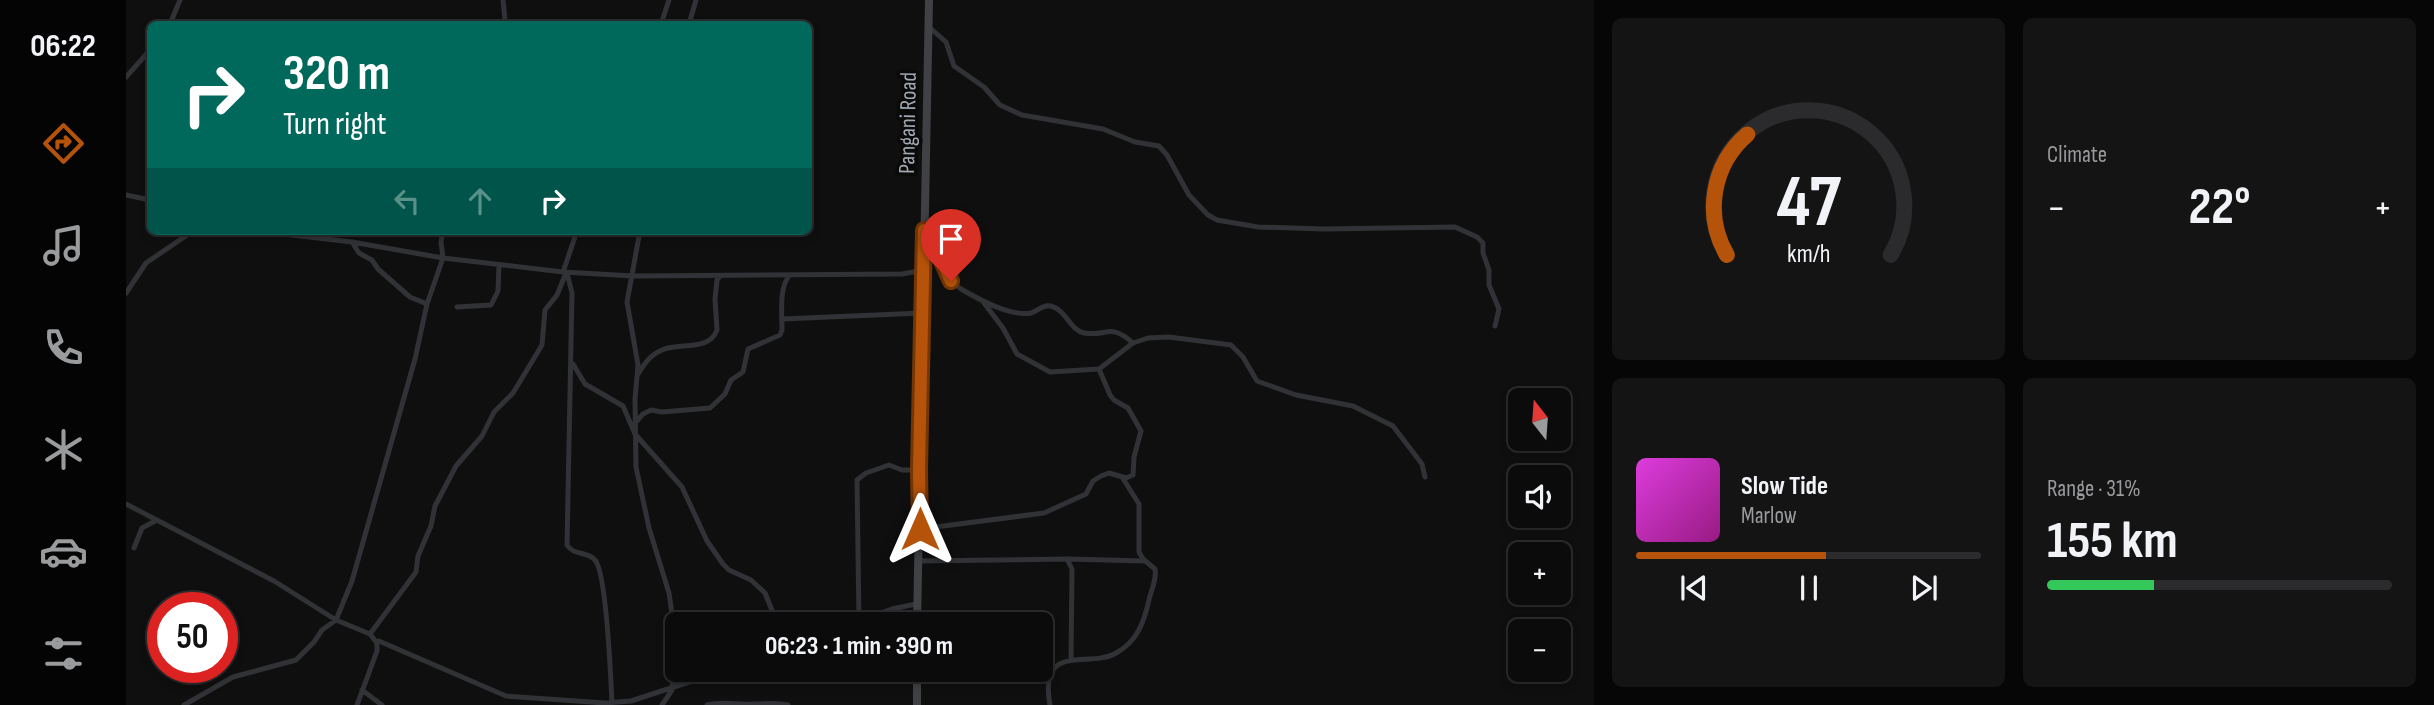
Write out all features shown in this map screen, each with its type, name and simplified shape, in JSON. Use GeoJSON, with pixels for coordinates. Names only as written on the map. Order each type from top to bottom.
{"type":"FeatureCollection","features":[{"type":"Feature","properties":{"kind":"main road","name":"Pangani Road"},"geometry":{"type":"LineString","coordinates":[[916,612],[920,529],[929,0]]}},
{"type":"Feature","properties":{"kind":"main road"},"geometry":{"type":"LineString","coordinates":[[917,682],[917,705]]}},
{"type":"Feature","properties":{"kind":"street"},"geometry":{"type":"LineString","coordinates":[[171,21],[180,0]]}},
{"type":"Feature","properties":{"kind":"street"},"geometry":{"type":"LineString","coordinates":[[503,0],[505,20]]}},
{"type":"Feature","properties":{"kind":"street"},"geometry":{"type":"LineString","coordinates":[[662,21],[669,0]]}},
{"type":"Feature","properties":{"kind":"street"},"geometry":{"type":"LineString","coordinates":[[689,21],[696,0]]}},
{"type":"Feature","properties":{"kind":"street"},"geometry":{"type":"LineString","coordinates":[[929,27],[946,42],[954,66],[984,88],[1000,105],[1022,115],[1103,129],[1135,142],[1158,146],[1167,155],[1189,195],[1208,215],[1217,220],[1258,227],[1324,229],[1455,227],[1477,237],[1483,243],[1484,259],[1489,270],[1489,285],[1499,309],[1494,326]]}},
{"type":"Feature","properties":{"kind":"street"},"geometry":{"type":"LineString","coordinates":[[126,77],[147,53]]}},
{"type":"Feature","properties":{"kind":"street"},"geometry":{"type":"LineString","coordinates":[[126,195],[147,199]]}},
{"type":"Feature","properties":{"kind":"street"},"geometry":{"type":"LineString","coordinates":[[924,230],[935,233],[943,264],[954,284],[984,303],[1029,313],[1043,306],[1054,307],[1079,331],[1114,331],[1122,333],[1133,343]]}},
{"type":"Feature","properties":{"kind":"street"},"geometry":{"type":"LineString","coordinates":[[127,291],[146,263],[187,235]]}},
{"type":"Feature","properties":{"kind":"street"},"geometry":{"type":"LineString","coordinates":[[292,235],[566,273],[720,276],[902,274],[925,270]]}},
{"type":"Feature","properties":{"kind":"street"},"geometry":{"type":"LineString","coordinates":[[184,705],[233,677],[296,660],[314,642],[321,630],[336,621],[352,582],[415,359],[427,304],[443,258],[442,235]]}},
{"type":"Feature","properties":{"kind":"street"},"geometry":{"type":"LineString","coordinates":[[370,634],[416,572],[418,556],[431,526],[435,506],[456,466],[482,436],[494,412],[518,387],[542,345],[545,310],[557,295],[576,235]]}},
{"type":"Feature","properties":{"kind":"street"},"geometry":{"type":"LineString","coordinates":[[639,235],[634,276],[627,302],[637,352],[635,434],[639,484],[672,612]]}},
{"type":"Feature","properties":{"kind":"street"},"geometry":{"type":"LineString","coordinates":[[352,242],[359,253],[372,260],[379,270],[410,297],[427,304]]}},
{"type":"Feature","properties":{"kind":"street"},"geometry":{"type":"LineString","coordinates":[[457,307],[488,307],[493,303],[498,291],[499,265]]}},
{"type":"Feature","properties":{"kind":"street"},"geometry":{"type":"LineString","coordinates":[[566,273],[572,293],[567,545],[574,552],[592,558],[598,566],[605,607],[607,704]]}},
{"type":"Feature","properties":{"kind":"street"},"geometry":{"type":"LineString","coordinates":[[635,423],[649,411],[706,409],[713,406],[724,394],[731,380],[742,373],[748,349],[780,335],[785,281],[787,276],[792,275]]}},
{"type":"Feature","properties":{"kind":"street"},"geometry":{"type":"LineString","coordinates":[[638,374],[646,361],[662,350],[675,346],[704,344],[715,336],[716,288],[720,276]]}},
{"type":"Feature","properties":{"kind":"street"},"geometry":{"type":"LineString","coordinates":[[984,303],[1003,328],[1017,354],[1050,372],[1099,369],[1116,359],[1133,343],[1159,337],[1231,345],[1243,357],[1257,381],[1296,395],[1353,406],[1393,426],[1422,464],[1425,477]]}},
{"type":"Feature","properties":{"kind":"street"},"geometry":{"type":"LineString","coordinates":[[782,319],[922,313]]}},
{"type":"Feature","properties":{"kind":"street"},"geometry":{"type":"LineString","coordinates":[[572,361],[585,384],[595,392],[619,402],[635,434],[682,487],[707,541],[723,564],[729,570],[751,580],[765,593],[773,612]]}},
{"type":"Feature","properties":{"kind":"street"},"geometry":{"type":"LineString","coordinates":[[920,529],[1044,513],[1086,494],[1093,481],[1101,475],[1112,473],[1129,478],[1133,475],[1134,457],[1141,430],[1128,408],[1114,400],[1099,369]]}},
{"type":"Feature","properties":{"kind":"street"},"geometry":{"type":"LineString","coordinates":[[859,612],[857,480],[866,473],[889,465],[902,470],[919,470]]}},
{"type":"Feature","properties":{"kind":"street"},"geometry":{"type":"LineString","coordinates":[[1050,705],[1048,684],[1057,666],[1071,659],[1101,658],[1116,654],[1138,633],[1156,575],[1154,566],[1141,557],[1137,541],[1138,501],[1122,477]]}},
{"type":"Feature","properties":{"kind":"street"},"geometry":{"type":"LineString","coordinates":[[126,504],[274,581],[336,621],[370,634],[377,643],[377,651],[358,704]]}},
{"type":"Feature","properties":{"kind":"street"},"geometry":{"type":"LineString","coordinates":[[134,548],[142,528],[157,520]]}},
{"type":"Feature","properties":{"kind":"street"},"geometry":{"type":"LineString","coordinates":[[1067,559],[1072,569],[1071,659]]}},
{"type":"Feature","properties":{"kind":"street"},"geometry":{"type":"LineString","coordinates":[[918,561],[1145,561]]}},
{"type":"Feature","properties":{"kind":"street"},"geometry":{"type":"LineString","coordinates":[[883,612],[916,604]]}},
{"type":"Feature","properties":{"kind":"street"},"geometry":{"type":"LineString","coordinates":[[377,643],[379,641],[499,695],[546,702],[607,704],[631,701],[694,682]]}},
{"type":"Feature","properties":{"kind":"street"},"geometry":{"type":"LineString","coordinates":[[662,705],[674,682]]}},
{"type":"Feature","properties":{"kind":"street"},"geometry":{"type":"LineString","coordinates":[[362,690],[382,705]]}},
{"type":"Feature","properties":{"kind":"street"},"geometry":{"type":"LineString","coordinates":[[707,705],[717,702],[788,705]]}},
{"type":"Feature","properties":{"kind":"route"},"geometry":{"type":"LineString","coordinates":[[920,529],[924,230],[935,233],[941,259],[951,281]]}}]}
